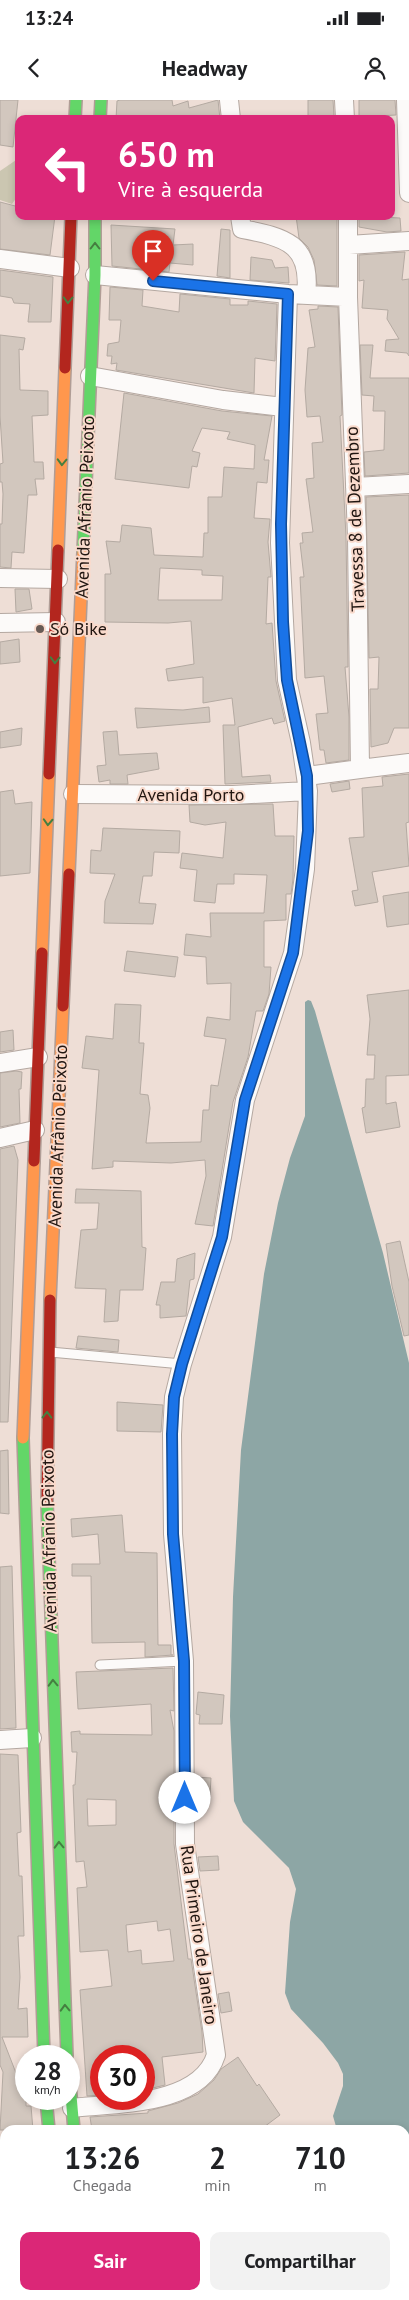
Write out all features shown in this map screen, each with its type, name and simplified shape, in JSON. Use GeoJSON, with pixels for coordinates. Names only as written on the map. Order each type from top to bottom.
{"type":"FeatureCollection","features":[{"type":"Feature","properties":{"kind":"main road"},"geometry":{"type":"LineString","coordinates":[[75,115],[76,100]]}},
{"type":"Feature","properties":{"kind":"main road"},"geometry":{"type":"LineString","coordinates":[[100,115],[101,100]]}},
{"type":"Feature","properties":{"kind":"main road","name":"Avenida Afrânio Peixoto"},"geometry":{"type":"LineString","coordinates":[[44,2045],[23,1435],[72,220]]}},
{"type":"Feature","properties":{"kind":"main road","name":"Avenida Afrânio Peixoto"},"geometry":{"type":"LineString","coordinates":[[68,2045],[47,1503],[48,1352],[95,275],[95,220]]}},
{"type":"Feature","properties":{"kind":"main road"},"geometry":{"type":"LineString","coordinates":[[47,2110],[49,2125]]}},
{"type":"Feature","properties":{"kind":"main road"},"geometry":{"type":"LineString","coordinates":[[72,2110],[74,2125]]}},
{"type":"Feature","properties":{"kind":"street"},"geometry":{"type":"LineString","coordinates":[[229,100],[231,115]]}},
{"type":"Feature","properties":{"kind":"street"},"geometry":{"type":"LineString","coordinates":[[344,100],[344,115]]}},
{"type":"Feature","properties":{"kind":"street"},"geometry":{"type":"LineString","coordinates":[[406,100],[409,193]]}},
{"type":"Feature","properties":{"kind":"street"},"geometry":{"type":"LineString","coordinates":[[241,220],[242,229],[277,236],[290,242],[298,251],[305,266],[308,280],[306,295]]}},
{"type":"Feature","properties":{"kind":"street","name":"Travessa 8 de Dezembro"},"geometry":{"type":"LineString","coordinates":[[348,220],[348,297],[355,486],[360,769]]}},
{"type":"Feature","properties":{"kind":"street"},"geometry":{"type":"LineString","coordinates":[[349,245],[409,241]]}},
{"type":"Feature","properties":{"kind":"street"},"geometry":{"type":"LineString","coordinates":[[0,259],[70,268]]}},
{"type":"Feature","properties":{"kind":"street"},"geometry":{"type":"LineString","coordinates":[[95,275],[288,294],[348,297]]}},
{"type":"Feature","properties":{"kind":"street","name":"Rua Primeiro de Janeiro"},"geometry":{"type":"LineString","coordinates":[[80,2107],[165,2097],[183,2090],[198,2080],[213,2064],[216,2054],[186,1844],[184,1661],[173,1534],[172,1434],[174,1397],[182,1364],[222,1237],[245,1100],[293,953],[305,869],[308,784],[287,680],[280,544],[288,294]]}},
{"type":"Feature","properties":{"kind":"street"},"geometry":{"type":"LineString","coordinates":[[90,376],[199,396],[283,407]]}},
{"type":"Feature","properties":{"kind":"street"},"geometry":{"type":"LineString","coordinates":[[355,486],[409,484]]}},
{"type":"Feature","properties":{"kind":"street"},"geometry":{"type":"LineString","coordinates":[[0,578],[58,579]]}},
{"type":"Feature","properties":{"kind":"street"},"geometry":{"type":"LineString","coordinates":[[0,623],[56,622]]}},
{"type":"Feature","properties":{"kind":"street"},"geometry":{"type":"LineString","coordinates":[[308,784],[360,769],[409,764]]}},
{"type":"Feature","properties":{"kind":"street","name":"Avenida Porto"},"geometry":{"type":"LineString","coordinates":[[73,794],[233,795],[308,784]]}},
{"type":"Feature","properties":{"kind":"street"},"geometry":{"type":"LineString","coordinates":[[0,1063],[38,1057]]}},
{"type":"Feature","properties":{"kind":"street"},"geometry":{"type":"LineString","coordinates":[[0,1138],[35,1130]]}},
{"type":"Feature","properties":{"kind":"street"},"geometry":{"type":"LineString","coordinates":[[0,1740],[32,1738]]}},
{"type":"Feature","properties":{"kind":"lane"},"geometry":{"type":"LineString","coordinates":[[48,1352],[182,1364]]}},
{"type":"Feature","properties":{"kind":"lane"},"geometry":{"type":"LineString","coordinates":[[100,1665],[184,1661]]}},
{"type":"Feature","properties":{"kind":"shaded area"},"geometry":{"type":"Polygon","coordinates":[[[15,161],[15,200],[12,204],[0,200],[0,171],[15,161]]]}},
{"type":"Feature","properties":{"kind":"water"},"geometry":{"type":"Polygon","coordinates":[[[311,1001],[315,1011],[383,1253],[409,1363],[409,2125],[336,2125],[333,2116],[343,2086],[343,2074],[338,2063],[323,2043],[291,2009],[285,1993],[290,1922],[296,1889],[289,1868],[243,1822],[234,1801],[230,1716],[233,1597],[241,1450],[264,1274],[278,1203],[290,1158],[305,1116],[305,1002],[311,1001]]]}},
{"type":"Feature","properties":{"kind":"building"},"geometry":{"type":"Polygon","coordinates":[[[0,100],[18,100],[13,147],[0,145],[0,100]]]}},
{"type":"Feature","properties":{"kind":"building"},"geometry":{"type":"Polygon","coordinates":[[[172,100],[173,106],[188,101],[189,108],[218,100],[220,115],[116,115],[117,101],[172,100]]]}},
{"type":"Feature","properties":{"kind":"building"},"geometry":{"type":"Polygon","coordinates":[[[308,100],[333,100],[334,115],[308,115],[308,100]]]}},
{"type":"Feature","properties":{"kind":"building"},"geometry":{"type":"Polygon","coordinates":[[[359,100],[395,100],[396,115],[359,115],[359,100]]]}},
{"type":"Feature","properties":{"kind":"building"},"geometry":{"type":"Polygon","coordinates":[[[0,202],[15,206],[15,220],[54,220],[50,255],[0,249],[0,202]]]}},
{"type":"Feature","properties":{"kind":"building"},"geometry":{"type":"Polygon","coordinates":[[[395,218],[400,218],[401,231],[387,232],[359,227],[359,220],[395,220],[395,218]]]}},
{"type":"Feature","properties":{"kind":"building"},"geometry":{"type":"Polygon","coordinates":[[[297,220],[337,220],[337,286],[317,285],[314,260],[308,247],[299,238],[297,220]]]}},
{"type":"Feature","properties":{"kind":"building"},"geometry":{"type":"Polygon","coordinates":[[[111,225],[175,229],[173,245],[193,244],[193,265],[170,263],[169,272],[112,266],[111,225]]]}},
{"type":"Feature","properties":{"kind":"building"},"geometry":{"type":"Polygon","coordinates":[[[221,229],[230,230],[230,278],[217,276],[221,229]]]}},
{"type":"Feature","properties":{"kind":"building"},"geometry":{"type":"Polygon","coordinates":[[[405,252],[402,280],[409,279],[409,356],[407,353],[385,351],[386,340],[399,339],[387,319],[388,310],[362,308],[364,280],[359,281],[359,255],[405,252]]]}},
{"type":"Feature","properties":{"kind":"building"},"geometry":{"type":"Polygon","coordinates":[[[251,257],[272,260],[275,268],[288,267],[289,283],[250,280],[251,257]]]}},
{"type":"Feature","properties":{"kind":"building"},"geometry":{"type":"Polygon","coordinates":[[[0,270],[53,277],[51,322],[28,322],[30,304],[14,303],[12,298],[0,296],[0,270]]]}},
{"type":"Feature","properties":{"kind":"building"},"geometry":{"type":"Polygon","coordinates":[[[110,287],[143,290],[142,306],[179,312],[180,294],[230,299],[230,305],[248,305],[248,301],[277,304],[275,361],[255,358],[254,393],[116,370],[117,363],[111,364],[112,356],[107,356],[108,344],[119,342],[121,320],[109,320],[110,287]]]}},
{"type":"Feature","properties":{"kind":"building"},"geometry":{"type":"Polygon","coordinates":[[[318,306],[338,307],[342,415],[340,416],[346,537],[348,667],[345,667],[349,717],[349,760],[326,763],[324,750],[320,750],[316,714],[328,713],[324,676],[305,678],[300,577],[304,577],[300,543],[303,543],[302,533],[313,532],[306,479],[314,478],[312,443],[323,442],[320,416],[307,417],[305,390],[308,348],[315,347],[309,310],[318,309],[318,306]]]}},
{"type":"Feature","properties":{"kind":"building"},"geometry":{"type":"Polygon","coordinates":[[[0,335],[25,338],[23,350],[19,349],[20,390],[48,391],[48,415],[32,416],[34,462],[43,462],[44,479],[35,479],[37,495],[28,495],[24,553],[12,552],[11,568],[0,567],[0,524],[2,524],[3,494],[2,482],[0,482],[0,464],[3,463],[0,416],[0,335]]]}},
{"type":"Feature","properties":{"kind":"building"},"geometry":{"type":"Polygon","coordinates":[[[360,345],[373,345],[370,378],[409,378],[409,473],[365,476],[364,452],[384,450],[385,411],[373,411],[374,396],[362,395],[360,345]]]}},
{"type":"Feature","properties":{"kind":"building"},"geometry":{"type":"Polygon","coordinates":[[[124,393],[222,411],[272,416],[264,460],[269,460],[267,483],[257,482],[254,518],[270,519],[268,542],[271,577],[268,577],[266,624],[272,623],[276,681],[285,721],[274,724],[272,718],[238,727],[242,777],[270,775],[271,782],[225,784],[223,725],[235,725],[232,698],[203,703],[203,677],[168,681],[166,669],[194,664],[191,621],[168,623],[105,622],[105,574],[111,574],[106,541],[120,542],[122,525],[151,528],[154,555],[203,557],[204,533],[208,533],[208,497],[222,497],[224,467],[254,469],[255,445],[227,439],[230,432],[202,428],[192,451],[200,453],[197,467],[192,466],[189,488],[115,479],[124,393]],[[160,568],[158,600],[222,600],[223,576],[202,575],[202,570],[160,568]]]}},
{"type":"Feature","properties":{"kind":"building"},"geometry":{"type":"Polygon","coordinates":[[[409,495],[409,728],[394,728],[388,743],[371,747],[370,689],[378,689],[379,657],[369,658],[366,497],[409,495]]]}},
{"type":"Feature","properties":{"kind":"building"},"geometry":{"type":"Polygon","coordinates":[[[15,589],[29,589],[32,609],[16,612],[15,589]]]}},
{"type":"Feature","properties":{"kind":"building"},"geometry":{"type":"Polygon","coordinates":[[[19,639],[20,662],[0,664],[0,642],[19,639]]]}},
{"type":"Feature","properties":{"kind":"building"},"geometry":{"type":"Polygon","coordinates":[[[209,707],[210,722],[137,728],[135,708],[183,710],[209,707]]]}},
{"type":"Feature","properties":{"kind":"building"},"geometry":{"type":"Polygon","coordinates":[[[22,728],[21,745],[0,748],[0,732],[22,728]]]}},
{"type":"Feature","properties":{"kind":"building"},"geometry":{"type":"Polygon","coordinates":[[[117,731],[119,755],[157,753],[159,769],[127,775],[128,784],[110,784],[110,780],[99,782],[97,766],[106,765],[103,732],[117,731]]]}},
{"type":"Feature","properties":{"kind":"building"},"geometry":{"type":"Polygon","coordinates":[[[409,774],[409,822],[406,823],[409,866],[372,872],[378,902],[355,906],[352,891],[358,890],[349,838],[364,837],[362,788],[383,786],[382,777],[409,774]]]}},
{"type":"Feature","properties":{"kind":"building"},"geometry":{"type":"Polygon","coordinates":[[[349,781],[350,789],[332,792],[330,784],[349,781]]]}},
{"type":"Feature","properties":{"kind":"building"},"geometry":{"type":"Polygon","coordinates":[[[13,790],[15,804],[32,802],[30,873],[0,876],[0,792],[13,790]]]}},
{"type":"Feature","properties":{"kind":"building"},"geometry":{"type":"Polygon","coordinates":[[[273,804],[275,836],[294,836],[291,894],[286,894],[286,920],[264,921],[264,967],[271,967],[269,994],[263,1011],[256,1011],[248,1057],[233,1102],[213,1226],[195,1224],[206,1176],[205,1160],[171,1163],[113,1161],[113,1167],[92,1169],[99,1070],[82,1068],[86,1036],[113,1039],[115,1004],[141,1005],[139,1043],[144,1043],[140,1094],[148,1095],[150,1108],[146,1143],[201,1142],[203,1110],[209,1110],[211,1085],[218,1086],[226,1039],[204,1036],[207,1017],[230,1020],[231,983],[207,984],[206,957],[184,955],[186,934],[211,937],[210,913],[264,913],[267,875],[234,874],[234,884],[217,884],[215,903],[194,901],[197,870],[180,868],[182,853],[223,858],[226,822],[205,825],[190,822],[189,805],[273,804]]]}},
{"type":"Feature","properties":{"kind":"building"},"geometry":{"type":"Polygon","coordinates":[[[103,828],[180,831],[179,853],[154,852],[152,876],[143,876],[139,903],[156,904],[153,924],[104,923],[105,901],[115,874],[90,873],[91,850],[101,851],[103,828]]]}},
{"type":"Feature","properties":{"kind":"building"},"geometry":{"type":"Polygon","coordinates":[[[409,892],[409,924],[387,927],[383,896],[409,892]]]}},
{"type":"Feature","properties":{"kind":"building"},"geometry":{"type":"Polygon","coordinates":[[[127,951],[178,957],[175,977],[124,971],[127,951]]]}},
{"type":"Feature","properties":{"kind":"building"},"geometry":{"type":"Polygon","coordinates":[[[409,990],[409,1075],[386,1076],[386,1104],[396,1102],[400,1127],[366,1133],[362,1108],[365,1107],[366,1079],[374,1079],[375,1055],[367,1055],[370,1019],[367,995],[409,990]]]}},
{"type":"Feature","properties":{"kind":"building"},"geometry":{"type":"Polygon","coordinates":[[[13,1030],[14,1050],[0,1052],[0,1032],[13,1030]]]}},
{"type":"Feature","properties":{"kind":"building"},"geometry":{"type":"Polygon","coordinates":[[[22,1072],[21,1089],[19,1089],[20,1123],[0,1127],[0,1073],[22,1072]]]}},
{"type":"Feature","properties":{"kind":"building"},"geometry":{"type":"Polygon","coordinates":[[[14,1146],[18,1160],[8,1422],[0,1422],[0,1149],[14,1146]]]}},
{"type":"Feature","properties":{"kind":"building"},"geometry":{"type":"Polygon","coordinates":[[[76,1189],[141,1191],[142,1247],[146,1248],[143,1290],[120,1290],[118,1321],[104,1322],[106,1289],[75,1288],[81,1230],[97,1229],[99,1203],[75,1203],[76,1189]]]}},
{"type":"Feature","properties":{"kind":"building"},"geometry":{"type":"Polygon","coordinates":[[[400,1241],[409,1282],[409,1335],[404,1336],[392,1286],[386,1244],[400,1241]]]}},
{"type":"Feature","properties":{"kind":"building"},"geometry":{"type":"Polygon","coordinates":[[[195,1253],[194,1279],[190,1280],[186,1316],[160,1318],[160,1305],[156,1305],[161,1282],[175,1282],[177,1259],[195,1253]]]}},
{"type":"Feature","properties":{"kind":"building"},"geometry":{"type":"Polygon","coordinates":[[[78,1336],[119,1340],[118,1352],[76,1348],[78,1336]]]}},
{"type":"Feature","properties":{"kind":"building"},"geometry":{"type":"Polygon","coordinates":[[[117,1402],[163,1405],[161,1432],[117,1431],[117,1402]]]}},
{"type":"Feature","properties":{"kind":"building"},"geometry":{"type":"Polygon","coordinates":[[[8,1450],[9,1514],[0,1513],[0,1451],[8,1450]]]}},
{"type":"Feature","properties":{"kind":"building"},"geometry":{"type":"Polygon","coordinates":[[[122,1515],[125,1552],[157,1553],[158,1645],[171,1645],[171,1655],[173,1655],[145,1657],[145,1642],[92,1643],[91,1576],[72,1576],[72,1564],[100,1564],[98,1534],[72,1537],[71,1519],[122,1515]]]}},
{"type":"Feature","properties":{"kind":"building"},"geometry":{"type":"Polygon","coordinates":[[[12,1566],[16,1728],[0,1729],[0,1567],[12,1566]]]}},
{"type":"Feature","properties":{"kind":"building"},"geometry":{"type":"Polygon","coordinates":[[[173,1668],[174,1711],[170,1710],[174,1731],[174,1844],[188,1959],[191,1959],[202,2032],[203,2052],[162,2057],[165,2085],[155,2088],[155,2045],[90,2045],[90,2096],[87,2096],[80,1990],[112,1986],[108,1950],[80,1952],[77,1888],[87,1887],[84,1861],[76,1862],[73,1785],[75,1785],[77,1752],[72,1752],[71,1732],[80,1731],[80,1734],[152,1735],[151,1704],[78,1709],[76,1672],[173,1668]],[[87,1799],[88,1826],[116,1825],[116,1800],[87,1799]],[[157,1921],[126,1925],[128,1952],[141,1950],[142,1964],[174,1961],[170,1929],[158,1931],[157,1921]]]}},
{"type":"Feature","properties":{"kind":"building"},"geometry":{"type":"Polygon","coordinates":[[[198,1692],[224,1695],[222,1724],[199,1724],[200,1715],[196,1714],[198,1692]]]}},
{"type":"Feature","properties":{"kind":"building"},"geometry":{"type":"Polygon","coordinates":[[[0,1754],[18,1755],[21,1832],[17,1833],[19,1876],[22,1876],[24,1936],[18,1936],[20,1977],[18,2009],[27,2008],[28,2037],[2,2037],[15,2070],[15,2110],[31,2110],[33,2125],[0,2125],[3,2072],[0,2065],[0,1754]]]}},
{"type":"Feature","properties":{"kind":"building"},"geometry":{"type":"Polygon","coordinates":[[[195,1777],[211,1778],[210,1795],[195,1794],[195,1777]]]}},
{"type":"Feature","properties":{"kind":"building"},"geometry":{"type":"Polygon","coordinates":[[[218,1856],[219,1870],[200,1871],[198,1857],[218,1856]]]}},
{"type":"Feature","properties":{"kind":"building"},"geometry":{"type":"Polygon","coordinates":[[[229,1992],[232,2011],[221,2013],[218,1994],[229,1992]]]}},
{"type":"Feature","properties":{"kind":"building"},"geometry":{"type":"Polygon","coordinates":[[[238,2057],[257,2086],[259,2084],[280,2115],[267,2125],[91,2125],[90,2117],[148,2113],[148,2111],[178,2103],[198,2094],[214,2080],[221,2069],[238,2057]]]}},
{"type":"Feature","properties":{"kind":"traffic: fast"},"geometry":{"type":"LineString","coordinates":[[75,115],[76,100]]}},
{"type":"Feature","properties":{"kind":"traffic: fast"},"geometry":{"type":"LineString","coordinates":[[100,115],[101,100]]}},
{"type":"Feature","properties":{"kind":"traffic: fast"},"geometry":{"type":"LineString","coordinates":[[83,552],[95,275],[95,220]]}},
{"type":"Feature","properties":{"kind":"traffic: fast"},"geometry":{"type":"LineString","coordinates":[[23,1438],[44,2045]]}},
{"type":"Feature","properties":{"kind":"traffic: fast"},"geometry":{"type":"LineString","coordinates":[[47,1502],[67,2045]]}},
{"type":"Feature","properties":{"kind":"traffic: fast"},"geometry":{"type":"LineString","coordinates":[[47,2110],[49,2125]]}},
{"type":"Feature","properties":{"kind":"traffic: fast"},"geometry":{"type":"LineString","coordinates":[[72,2110],[74,2125]]}},
{"type":"Feature","properties":{"kind":"traffic: slow"},"geometry":{"type":"LineString","coordinates":[[58,550],[65,368]]}},
{"type":"Feature","properties":{"kind":"traffic: slow"},"geometry":{"type":"LineString","coordinates":[[69,874],[83,552]]}},
{"type":"Feature","properties":{"kind":"traffic: slow"},"geometry":{"type":"LineString","coordinates":[[42,953],[49,774]]}},
{"type":"Feature","properties":{"kind":"traffic: slow"},"geometry":{"type":"LineString","coordinates":[[50,1300],[63,1006]]}},
{"type":"Feature","properties":{"kind":"traffic: slow"},"geometry":{"type":"LineString","coordinates":[[23,1438],[34,1161]]}},
{"type":"Feature","properties":{"kind":"traffic: jam"},"geometry":{"type":"LineString","coordinates":[[65,368],[71,220]]}},
{"type":"Feature","properties":{"kind":"traffic: jam"},"geometry":{"type":"LineString","coordinates":[[49,774],[58,550]]}},
{"type":"Feature","properties":{"kind":"traffic: jam"},"geometry":{"type":"LineString","coordinates":[[63,1006],[69,874]]}},
{"type":"Feature","properties":{"kind":"traffic: jam"},"geometry":{"type":"LineString","coordinates":[[34,1161],[42,953]]}},
{"type":"Feature","properties":{"kind":"traffic: jam"},"geometry":{"type":"LineString","coordinates":[[47,1502],[50,1300]]}},
{"type":"Feature","properties":{"kind":"place","name":"Só Bike"},"geometry":{"type":"Point","coordinates":[40,629]}},
{"type":"Feature","properties":{"kind":"route"},"geometry":{"type":"LineString","coordinates":[[153,281],[288,294],[280,544],[284,650],[287,680],[301,743],[308,791],[308,831],[305,869],[293,953],[245,1100],[222,1237],[182,1364],[174,1397],[172,1434],[173,1534],[184,1661],[185,1798]]}}]}
